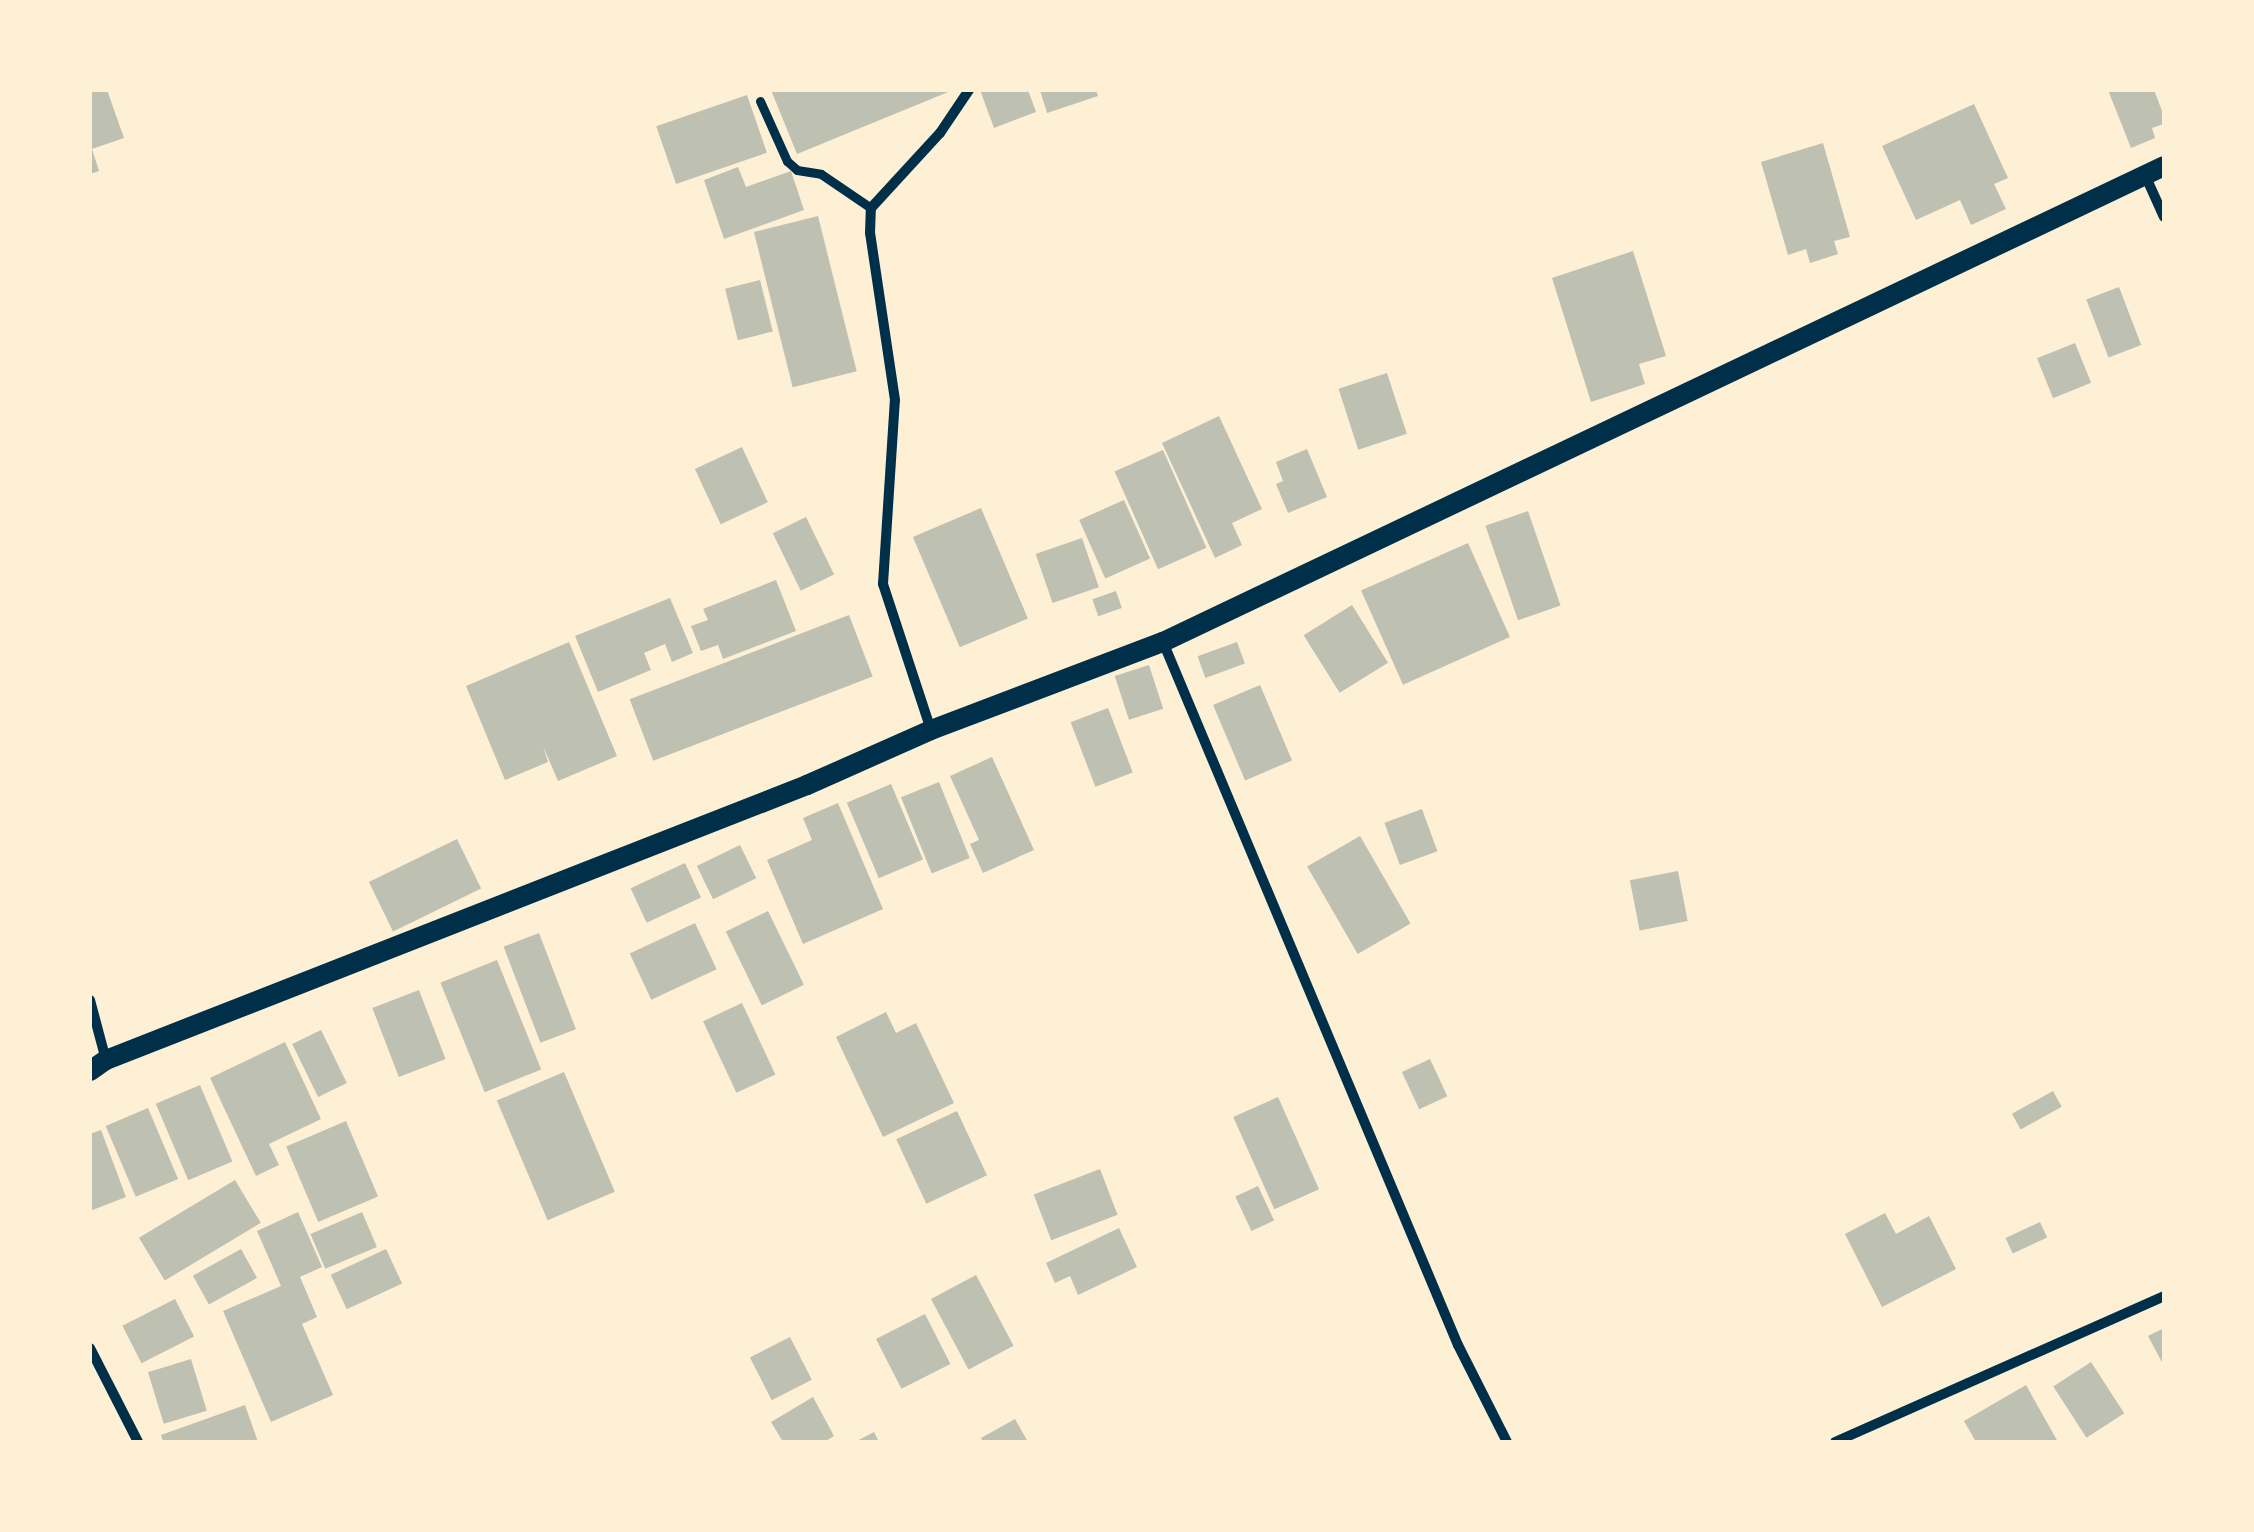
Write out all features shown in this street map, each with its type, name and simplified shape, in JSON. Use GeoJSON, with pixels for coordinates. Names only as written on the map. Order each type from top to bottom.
{"type":"FeatureCollection","features":[{"type":"Feature","properties":{"kind":"main road"},"geometry":{"type":"LineString","coordinates":[[98,1065],[675,838],[931,730],[1164,642],[2154,171]]}},
{"type":"Feature","properties":{"kind":"street"},"geometry":{"type":"LineString","coordinates":[[931,730],[883,584],[895,400],[872,258],[872,208],[940,133],[969,90]]}},
{"type":"Feature","properties":{"kind":"street"},"geometry":{"type":"LineString","coordinates":[[760,101],[787,161],[797,170],[821,174],[872,208]]}},
{"type":"Feature","properties":{"kind":"street"},"geometry":{"type":"LineString","coordinates":[[2154,171],[2164,217]]}},
{"type":"Feature","properties":{"kind":"street"},"geometry":{"type":"LineString","coordinates":[[1164,642],[1458,1345],[1507,1442]]}},
{"type":"Feature","properties":{"kind":"street"},"geometry":{"type":"LineString","coordinates":[[90,1000],[98,1065]]}},
{"type":"Feature","properties":{"kind":"street"},"geometry":{"type":"LineString","coordinates":[[1835,1442],[2164,1296]]}},
{"type":"Feature","properties":{"kind":"street"},"geometry":{"type":"LineString","coordinates":[[90,1348],[138,1442]]}},
{"type":"Feature","properties":{"kind":"building"},"geometry":{"type":"Polygon","coordinates":[[[90,90],[107,90],[124,138],[92,149],[99,171],[90,174],[90,90]]]}},
{"type":"Feature","properties":{"kind":"building"},"geometry":{"type":"Polygon","coordinates":[[[771,90],[953,90],[797,154],[771,90]]]}},
{"type":"Feature","properties":{"kind":"building"},"geometry":{"type":"Polygon","coordinates":[[[980,90],[1028,90],[1036,112],[994,128],[980,90]]]}},
{"type":"Feature","properties":{"kind":"building"},"geometry":{"type":"Polygon","coordinates":[[[1040,90],[1096,90],[1098,96],[1047,113],[1040,90]]]}},
{"type":"Feature","properties":{"kind":"building"},"geometry":{"type":"Polygon","coordinates":[[[2108,90],[2154,90],[2164,116],[2164,124],[2152,128],[2155,138],[2131,148],[2108,90]]]}},
{"type":"Feature","properties":{"kind":"building"},"geometry":{"type":"Polygon","coordinates":[[[747,95],[767,153],[676,184],[656,126],[747,95]]]}},
{"type":"Feature","properties":{"kind":"building"},"geometry":{"type":"Polygon","coordinates":[[[1974,104],[2008,178],[1994,184],[2006,209],[1971,225],[1960,200],[1916,220],[1882,146],[1974,104]]]}},
{"type":"Feature","properties":{"kind":"building"},"geometry":{"type":"Polygon","coordinates":[[[1823,143],[1850,237],[1834,241],[1838,254],[1810,263],[1806,249],[1788,255],[1761,162],[1823,143]]]}},
{"type":"Feature","properties":{"kind":"building"},"geometry":{"type":"Polygon","coordinates":[[[738,167],[746,187],[791,171],[804,210],[724,239],[704,180],[738,167]]]}},
{"type":"Feature","properties":{"kind":"building"},"geometry":{"type":"Polygon","coordinates":[[[818,216],[857,371],[793,387],[754,232],[818,216]]]}},
{"type":"Feature","properties":{"kind":"building"},"geometry":{"type":"Polygon","coordinates":[[[1633,251],[1666,356],[1639,364],[1645,384],[1591,402],[1552,278],[1633,251]]]}},
{"type":"Feature","properties":{"kind":"building"},"geometry":{"type":"Polygon","coordinates":[[[760,280],[773,331],[738,340],[725,289],[760,280]]]}},
{"type":"Feature","properties":{"kind":"building"},"geometry":{"type":"Polygon","coordinates":[[[2119,287],[2141,345],[2109,357],[2086,300],[2119,287]]]}},
{"type":"Feature","properties":{"kind":"building"},"geometry":{"type":"Polygon","coordinates":[[[2075,343],[2091,383],[2053,398],[2037,358],[2075,343]]]}},
{"type":"Feature","properties":{"kind":"building"},"geometry":{"type":"Polygon","coordinates":[[[1387,373],[1407,434],[1358,450],[1338,389],[1387,373]]]}},
{"type":"Feature","properties":{"kind":"building"},"geometry":{"type":"Polygon","coordinates":[[[1219,416],[1262,509],[1232,523],[1242,545],[1215,558],[1162,443],[1219,416]]]}},
{"type":"Feature","properties":{"kind":"building"},"geometry":{"type":"Polygon","coordinates":[[[742,447],[768,502],[721,524],[695,469],[742,447]]]}},
{"type":"Feature","properties":{"kind":"building"},"geometry":{"type":"Polygon","coordinates":[[[1307,449],[1327,497],[1288,513],[1276,484],[1283,481],[1276,462],[1307,449]]]}},
{"type":"Feature","properties":{"kind":"building"},"geometry":{"type":"Polygon","coordinates":[[[1163,450],[1207,548],[1158,569],[1115,472],[1163,450]]]}},
{"type":"Feature","properties":{"kind":"building"},"geometry":{"type":"Polygon","coordinates":[[[1124,500],[1150,558],[1105,578],[1079,520],[1124,500]]]}},
{"type":"Feature","properties":{"kind":"building"},"geometry":{"type":"Polygon","coordinates":[[[981,508],[1028,618],[960,647],[913,537],[981,508]]]}},
{"type":"Feature","properties":{"kind":"building"},"geometry":{"type":"Polygon","coordinates":[[[1528,511],[1561,606],[1518,620],[1485,526],[1528,511]]]}},
{"type":"Feature","properties":{"kind":"building"},"geometry":{"type":"Polygon","coordinates":[[[806,517],[834,575],[801,591],[773,533],[806,517]]]}},
{"type":"Feature","properties":{"kind":"building"},"geometry":{"type":"Polygon","coordinates":[[[1082,538],[1099,587],[1053,603],[1036,554],[1082,538]]]}},
{"type":"Feature","properties":{"kind":"building"},"geometry":{"type":"Polygon","coordinates":[[[1468,543],[1510,637],[1403,685],[1361,591],[1468,543]]]}},
{"type":"Feature","properties":{"kind":"building"},"geometry":{"type":"Polygon","coordinates":[[[776,580],[796,631],[723,659],[718,645],[701,651],[691,626],[708,620],[703,609],[776,580]]]}},
{"type":"Feature","properties":{"kind":"building"},"geometry":{"type":"Polygon","coordinates":[[[1116,591],[1122,608],[1098,616],[1092,599],[1116,591]]]}},
{"type":"Feature","properties":{"kind":"building"},"geometry":{"type":"Polygon","coordinates":[[[670,598],[693,653],[672,662],[665,644],[644,653],[651,670],[598,692],[575,636],[670,598]]]}},
{"type":"Feature","properties":{"kind":"building"},"geometry":{"type":"Polygon","coordinates":[[[1352,605],[1388,663],[1340,693],[1304,635],[1352,605]]]}},
{"type":"Feature","properties":{"kind":"building"},"geometry":{"type":"Polygon","coordinates":[[[849,615],[873,677],[653,761],[630,699],[849,615]]]}},
{"type":"Feature","properties":{"kind":"building"},"geometry":{"type":"Polygon","coordinates":[[[569,642],[617,756],[558,781],[543,746],[548,762],[505,780],[466,686],[569,642]]]}},
{"type":"Feature","properties":{"kind":"building"},"geometry":{"type":"Polygon","coordinates":[[[1237,642],[1245,664],[1205,678],[1198,656],[1237,642]]]}},
{"type":"Feature","properties":{"kind":"building"},"geometry":{"type":"Polygon","coordinates":[[[1149,665],[1163,709],[1129,720],[1115,676],[1149,665]]]}},
{"type":"Feature","properties":{"kind":"building"},"geometry":{"type":"Polygon","coordinates":[[[1260,685],[1292,760],[1245,780],[1213,705],[1260,685]]]}},
{"type":"Feature","properties":{"kind":"building"},"geometry":{"type":"Polygon","coordinates":[[[1108,708],[1133,772],[1095,787],[1071,722],[1108,708]]]}},
{"type":"Feature","properties":{"kind":"building"},"geometry":{"type":"Polygon","coordinates":[[[992,757],[1034,850],[983,873],[970,844],[979,840],[950,776],[992,757]]]}},
{"type":"Feature","properties":{"kind":"building"},"geometry":{"type":"Polygon","coordinates":[[[939,782],[970,858],[932,873],[901,797],[939,782]]]}},
{"type":"Feature","properties":{"kind":"building"},"geometry":{"type":"Polygon","coordinates":[[[891,784],[923,859],[879,878],[847,803],[891,784]]]}},
{"type":"Feature","properties":{"kind":"building"},"geometry":{"type":"Polygon","coordinates":[[[838,803],[883,909],[803,944],[767,860],[812,840],[803,818],[838,803]]]}},
{"type":"Feature","properties":{"kind":"building"},"geometry":{"type":"Polygon","coordinates":[[[1422,809],[1437,851],[1400,865],[1384,823],[1422,809]]]}},
{"type":"Feature","properties":{"kind":"building"},"geometry":{"type":"Polygon","coordinates":[[[1360,836],[1410,923],[1358,954],[1307,867],[1360,836]]]}},
{"type":"Feature","properties":{"kind":"building"},"geometry":{"type":"Polygon","coordinates":[[[457,839],[481,888],[393,931],[369,882],[457,839]]]}},
{"type":"Feature","properties":{"kind":"building"},"geometry":{"type":"Polygon","coordinates":[[[740,845],[756,878],[713,899],[697,866],[740,845]]]}},
{"type":"Feature","properties":{"kind":"building"},"geometry":{"type":"Polygon","coordinates":[[[685,863],[701,897],[647,923],[631,888],[685,863]]]}},
{"type":"Feature","properties":{"kind":"building"},"geometry":{"type":"Polygon","coordinates":[[[1678,871],[1688,921],[1640,930],[1630,880],[1678,871]]]}},
{"type":"Feature","properties":{"kind":"building"},"geometry":{"type":"Polygon","coordinates":[[[768,911],[804,985],[762,1005],[726,932],[768,911]]]}},
{"type":"Feature","properties":{"kind":"building"},"geometry":{"type":"Polygon","coordinates":[[[695,923],[717,969],[651,1000],[630,953],[695,923]]]}},
{"type":"Feature","properties":{"kind":"building"},"geometry":{"type":"Polygon","coordinates":[[[539,933],[576,1029],[540,1043],[504,947],[539,933]]]}},
{"type":"Feature","properties":{"kind":"building"},"geometry":{"type":"Polygon","coordinates":[[[497,960],[541,1069],[485,1092],[440,983],[497,960]]]}},
{"type":"Feature","properties":{"kind":"building"},"geometry":{"type":"Polygon","coordinates":[[[419,990],[446,1059],[399,1077],[372,1008],[419,990]]]}},
{"type":"Feature","properties":{"kind":"building"},"geometry":{"type":"Polygon","coordinates":[[[742,1003],[775,1075],[736,1093],[703,1021],[742,1003]]]}},
{"type":"Feature","properties":{"kind":"building"},"geometry":{"type":"Polygon","coordinates":[[[886,1012],[896,1033],[916,1023],[954,1103],[883,1137],[836,1037],[886,1012]]]}},
{"type":"Feature","properties":{"kind":"building"},"geometry":{"type":"Polygon","coordinates":[[[321,1030],[347,1083],[318,1097],[292,1044],[321,1030]]]}},
{"type":"Feature","properties":{"kind":"building"},"geometry":{"type":"Polygon","coordinates":[[[285,1042],[321,1119],[269,1144],[279,1165],[256,1176],[210,1078],[285,1042]]]}},
{"type":"Feature","properties":{"kind":"building"},"geometry":{"type":"Polygon","coordinates":[[[1430,1059],[1447,1096],[1419,1109],[1402,1072],[1430,1059]]]}},
{"type":"Feature","properties":{"kind":"building"},"geometry":{"type":"Polygon","coordinates":[[[564,1072],[615,1192],[548,1220],[497,1101],[564,1072]]]}},
{"type":"Feature","properties":{"kind":"building"},"geometry":{"type":"Polygon","coordinates":[[[200,1085],[232,1161],[188,1180],[156,1104],[200,1085]]]}},
{"type":"Feature","properties":{"kind":"building"},"geometry":{"type":"Polygon","coordinates":[[[2053,1091],[2062,1107],[2021,1130],[2012,1114],[2053,1091]]]}},
{"type":"Feature","properties":{"kind":"building"},"geometry":{"type":"Polygon","coordinates":[[[1278,1097],[1319,1189],[1274,1209],[1233,1117],[1278,1097]]]}},
{"type":"Feature","properties":{"kind":"building"},"geometry":{"type":"Polygon","coordinates":[[[148,1108],[178,1179],[136,1197],[106,1126],[148,1108]]]}},
{"type":"Feature","properties":{"kind":"building"},"geometry":{"type":"Polygon","coordinates":[[[957,1111],[987,1175],[926,1204],[896,1139],[957,1111]]]}},
{"type":"Feature","properties":{"kind":"building"},"geometry":{"type":"Polygon","coordinates":[[[346,1121],[378,1196],[318,1222],[286,1146],[346,1121]]]}},
{"type":"Feature","properties":{"kind":"building"},"geometry":{"type":"Polygon","coordinates":[[[101,1130],[126,1197],[90,1211],[90,1134],[101,1130]]]}},
{"type":"Feature","properties":{"kind":"building"},"geometry":{"type":"Polygon","coordinates":[[[1100,1169],[1118,1215],[1051,1240],[1034,1194],[1100,1169]]]}},
{"type":"Feature","properties":{"kind":"building"},"geometry":{"type":"Polygon","coordinates":[[[235,1180],[261,1223],[165,1281],[139,1238],[235,1180]]]}},
{"type":"Feature","properties":{"kind":"building"},"geometry":{"type":"Polygon","coordinates":[[[1258,1186],[1274,1220],[1251,1231],[1235,1197],[1258,1186]]]}},
{"type":"Feature","properties":{"kind":"building"},"geometry":{"type":"Polygon","coordinates":[[[298,1212],[322,1267],[300,1277],[317,1317],[302,1324],[333,1395],[271,1422],[223,1311],[281,1286],[257,1231],[298,1212]]]}},
{"type":"Feature","properties":{"kind":"building"},"geometry":{"type":"Polygon","coordinates":[[[362,1212],[377,1247],[325,1269],[310,1234],[362,1212]]]}},
{"type":"Feature","properties":{"kind":"building"},"geometry":{"type":"Polygon","coordinates":[[[1885,1213],[1896,1234],[1929,1216],[1956,1269],[1882,1307],[1845,1234],[1885,1213]]]}},
{"type":"Feature","properties":{"kind":"building"},"geometry":{"type":"Polygon","coordinates":[[[2040,1222],[2047,1237],[2013,1253],[2006,1238],[2040,1222]]]}},
{"type":"Feature","properties":{"kind":"building"},"geometry":{"type":"Polygon","coordinates":[[[1119,1228],[1137,1267],[1078,1295],[1070,1276],[1055,1283],[1046,1263],[1119,1228]]]}},
{"type":"Feature","properties":{"kind":"building"},"geometry":{"type":"Polygon","coordinates":[[[241,1249],[257,1278],[209,1305],[193,1276],[241,1249]]]}},
{"type":"Feature","properties":{"kind":"building"},"geometry":{"type":"Polygon","coordinates":[[[386,1249],[402,1283],[347,1309],[331,1275],[386,1249]]]}},
{"type":"Feature","properties":{"kind":"building"},"geometry":{"type":"Polygon","coordinates":[[[976,1275],[1014,1346],[969,1370],[931,1299],[976,1275]]]}},
{"type":"Feature","properties":{"kind":"building"},"geometry":{"type":"Polygon","coordinates":[[[175,1299],[194,1336],[141,1363],[122,1326],[175,1299]]]}},
{"type":"Feature","properties":{"kind":"building"},"geometry":{"type":"Polygon","coordinates":[[[925,1314],[950,1364],[901,1389],[876,1339],[925,1314]]]}},
{"type":"Feature","properties":{"kind":"building"},"geometry":{"type":"Polygon","coordinates":[[[2164,1328],[2164,1366],[2148,1336],[2164,1328]]]}},
{"type":"Feature","properties":{"kind":"building"},"geometry":{"type":"Polygon","coordinates":[[[790,1337],[812,1380],[772,1400],[750,1357],[790,1337]]]}},
{"type":"Feature","properties":{"kind":"building"},"geometry":{"type":"Polygon","coordinates":[[[191,1359],[207,1411],[164,1424],[148,1372],[191,1359]]]}},
{"type":"Feature","properties":{"kind":"building"},"geometry":{"type":"Polygon","coordinates":[[[2091,1362],[2124,1413],[2086,1438],[2053,1387],[2091,1362]]]}},
{"type":"Feature","properties":{"kind":"building"},"geometry":{"type":"Polygon","coordinates":[[[2026,1385],[2058,1442],[1976,1442],[1964,1421],[2026,1385]]]}},
{"type":"Feature","properties":{"kind":"building"},"geometry":{"type":"Polygon","coordinates":[[[813,1397],[834,1436],[824,1442],[783,1442],[771,1422],[813,1397]]]}},
{"type":"Feature","properties":{"kind":"building"},"geometry":{"type":"Polygon","coordinates":[[[245,1405],[258,1442],[163,1442],[161,1435],[245,1405]]]}},
{"type":"Feature","properties":{"kind":"building"},"geometry":{"type":"Polygon","coordinates":[[[1015,1419],[1028,1442],[983,1442],[981,1438],[1015,1419]]]}},
{"type":"Feature","properties":{"kind":"building"},"geometry":{"type":"Polygon","coordinates":[[[874,1432],[879,1442],[855,1442],[874,1432]]]}}]}
